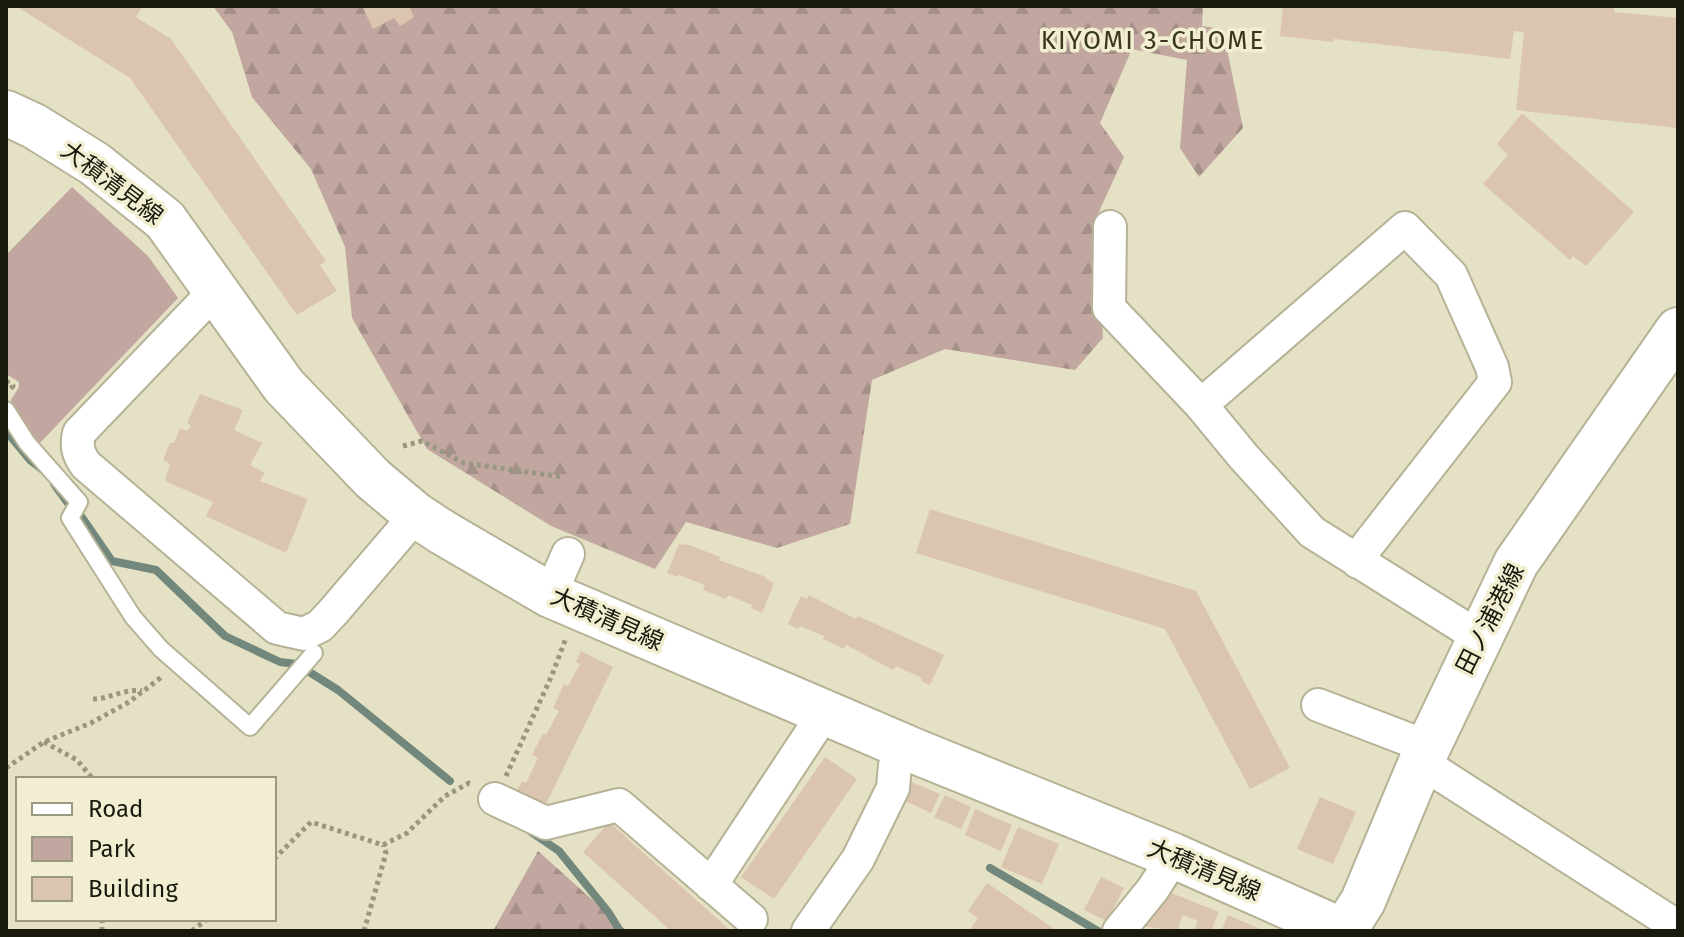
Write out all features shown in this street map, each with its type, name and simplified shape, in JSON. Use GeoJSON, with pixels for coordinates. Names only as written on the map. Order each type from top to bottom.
{"type":"FeatureCollection","features":[{"type":"Feature","properties":{"kind":"main road","name":"大積清見線"},"geometry":{"type":"LineString","coordinates":[[6,113],[34,126],[95,164],[165,220],[284,386],[373,479],[416,515],[564,601],[904,746],[1174,856],[1343,931]]}},
{"type":"Feature","properties":{"kind":"main road","name":"田ノ浦港線"},"geometry":{"type":"LineString","coordinates":[[1343,931],[1363,901],[1424,754],[1516,563],[1678,330]]}},
{"type":"Feature","properties":{"kind":"street"},"geometry":{"type":"LineString","coordinates":[[1110,227],[1109,308],[1201,405],[1312,532],[1479,637]]}},
{"type":"Feature","properties":{"kind":"street"},"geometry":{"type":"LineString","coordinates":[[1201,405],[1405,228],[1451,275],[1492,367],[1495,382],[1367,546],[1358,562]]}},
{"type":"Feature","properties":{"kind":"street"},"geometry":{"type":"LineString","coordinates":[[215,291],[79,433],[79,456],[86,465],[277,628],[287,632],[304,634],[320,626],[416,515]]}},
{"type":"Feature","properties":{"kind":"street"},"geometry":{"type":"LineString","coordinates":[[564,601],[568,554]]}},
{"type":"Feature","properties":{"kind":"street"},"geometry":{"type":"LineString","coordinates":[[1318,705],[1424,754],[1678,927]]}},
{"type":"Feature","properties":{"kind":"street"},"geometry":{"type":"LineString","coordinates":[[711,885],[825,712]]}},
{"type":"Feature","properties":{"kind":"street"},"geometry":{"type":"LineString","coordinates":[[808,931],[858,859],[893,788],[895,765],[904,746]]}},
{"type":"Feature","properties":{"kind":"street"},"geometry":{"type":"LineString","coordinates":[[495,799],[546,823],[619,805],[751,919]]}},
{"type":"Feature","properties":{"kind":"street"},"geometry":{"type":"LineString","coordinates":[[1119,931],[1153,889],[1174,856]]}},
{"type":"Feature","properties":{"kind":"lane"},"geometry":{"type":"LineString","coordinates":[[6,410],[27,443],[79,502],[70,518],[133,617],[161,649],[250,727],[314,653]]}},
{"type":"Feature","properties":{"kind":"path"},"geometry":{"type":"LineString","coordinates":[[403,446],[422,441],[464,463],[564,477]]}},
{"type":"Feature","properties":{"kind":"path"},"geometry":{"type":"LineString","coordinates":[[276,857],[311,822],[383,845],[407,833],[445,796],[469,783],[495,799],[552,675],[564,601]]}},
{"type":"Feature","properties":{"kind":"path"},"geometry":{"type":"LineString","coordinates":[[6,768],[44,742],[91,723],[129,702],[178,663]]}},
{"type":"Feature","properties":{"kind":"path"},"geometry":{"type":"LineString","coordinates":[[93,699],[103,699],[132,689],[143,691]]}},
{"type":"Feature","properties":{"kind":"path"},"geometry":{"type":"LineString","coordinates":[[44,742],[77,760],[91,777]]}},
{"type":"Feature","properties":{"kind":"path"},"geometry":{"type":"LineString","coordinates":[[364,931],[386,853],[383,845]]}},
{"type":"Feature","properties":{"kind":"green space"},"geometry":{"type":"Polygon","coordinates":[[[213,6],[1203,6],[1202,26],[1223,29],[1243,128],[1199,177],[1180,148],[1187,60],[1132,49],[1100,123],[1124,157],[1097,216],[1103,338],[1075,370],[945,349],[872,380],[850,524],[777,548],[686,522],[655,569],[551,526],[427,449],[352,318],[345,247],[311,169],[252,97],[232,32],[213,6]]]}},
{"type":"Feature","properties":{"kind":"green space"},"geometry":{"type":"Polygon","coordinates":[[[72,187],[148,256],[178,298],[39,444],[18,418],[11,400],[19,382],[6,374],[6,255],[72,187]]]}},
{"type":"Feature","properties":{"kind":"green space"},"geometry":{"type":"Polygon","coordinates":[[[538,851],[627,931],[493,931],[538,851]]]}},
{"type":"Feature","properties":{"kind":"building"},"geometry":{"type":"Polygon","coordinates":[[[16,6],[143,6],[136,17],[171,39],[326,261],[320,265],[337,291],[297,315],[130,78],[16,6]]]}},
{"type":"Feature","properties":{"kind":"building"},"geometry":{"type":"Polygon","coordinates":[[[362,6],[409,6],[414,17],[400,26],[394,18],[373,29],[362,6]]]}},
{"type":"Feature","properties":{"kind":"building"},"geometry":{"type":"Polygon","coordinates":[[[1283,6],[1614,6],[1614,12],[1678,18],[1678,128],[1516,110],[1524,32],[1514,31],[1510,59],[1334,39],[1333,42],[1280,36],[1283,6]]]}},
{"type":"Feature","properties":{"kind":"building"},"geometry":{"type":"Polygon","coordinates":[[[1522,113],[1634,212],[1586,266],[1573,256],[1570,260],[1483,184],[1508,155],[1497,144],[1522,113]]]}},
{"type":"Feature","properties":{"kind":"building"},"geometry":{"type":"Polygon","coordinates":[[[200,394],[243,410],[234,430],[262,443],[250,465],[265,473],[260,481],[308,499],[286,553],[206,516],[213,502],[165,481],[170,464],[163,460],[180,428],[187,431],[191,426],[187,423],[200,394]]]}},
{"type":"Feature","properties":{"kind":"building"},"geometry":{"type":"Polygon","coordinates":[[[930,509],[1196,591],[1290,768],[1250,789],[1165,629],[916,553],[930,509]]]}},
{"type":"Feature","properties":{"kind":"building"},"geometry":{"type":"Polygon","coordinates":[[[679,544],[720,557],[719,560],[766,577],[774,583],[762,613],[728,595],[726,599],[703,590],[705,585],[667,573],[679,544]]]}},
{"type":"Feature","properties":{"kind":"building"},"geometry":{"type":"Polygon","coordinates":[[[809,595],[856,619],[858,616],[944,655],[930,685],[896,666],[893,670],[846,645],[844,649],[823,639],[824,636],[788,624],[801,596],[807,599],[809,595]]]}},
{"type":"Feature","properties":{"kind":"building"},"geometry":{"type":"Polygon","coordinates":[[[581,651],[613,667],[545,806],[516,792],[522,781],[526,783],[538,758],[532,755],[559,711],[553,708],[564,684],[568,686],[580,664],[576,662],[581,651]]]}},
{"type":"Feature","properties":{"kind":"building"},"geometry":{"type":"Polygon","coordinates":[[[825,757],[857,779],[774,899],[741,877],[825,757]]]}},
{"type":"Feature","properties":{"kind":"building"},"geometry":{"type":"Polygon","coordinates":[[[909,781],[940,794],[931,813],[901,799],[909,781]]]}},
{"type":"Feature","properties":{"kind":"building"},"geometry":{"type":"Polygon","coordinates":[[[945,795],[971,807],[961,829],[934,817],[945,795]]]}},
{"type":"Feature","properties":{"kind":"building"},"geometry":{"type":"Polygon","coordinates":[[[1320,797],[1356,812],[1333,864],[1297,849],[1320,797]]]}},
{"type":"Feature","properties":{"kind":"building"},"geometry":{"type":"Polygon","coordinates":[[[975,809],[1012,825],[1001,851],[965,835],[975,809]]]}},
{"type":"Feature","properties":{"kind":"building"},"geometry":{"type":"Polygon","coordinates":[[[609,822],[731,931],[671,931],[583,852],[609,822]]]}},
{"type":"Feature","properties":{"kind":"building"},"geometry":{"type":"Polygon","coordinates":[[[1018,827],[1059,844],[1042,884],[1001,867],[1018,827]]]}},
{"type":"Feature","properties":{"kind":"building"},"geometry":{"type":"Polygon","coordinates":[[[1101,877],[1124,888],[1107,921],[1084,910],[1101,877]]]}},
{"type":"Feature","properties":{"kind":"building"},"geometry":{"type":"Polygon","coordinates":[[[987,883],[1053,928],[1051,931],[969,931],[978,918],[968,911],[987,883]]]}},
{"type":"Feature","properties":{"kind":"building"},"geometry":{"type":"Polygon","coordinates":[[[1169,892],[1219,912],[1211,931],[1193,931],[1198,921],[1183,915],[1177,931],[1141,926],[1169,892]]]}},
{"type":"Feature","properties":{"kind":"building"},"geometry":{"type":"Polygon","coordinates":[[[1228,915],[1265,931],[1221,931],[1228,915]]]}},
{"type":"Feature","properties":{"kind":"waterway"},"geometry":{"type":"LineString","coordinates":[[6,431],[30,460],[43,470]]}},
{"type":"Feature","properties":{"kind":"waterway"},"geometry":{"type":"LineString","coordinates":[[54,484],[70,506]]}},
{"type":"Feature","properties":{"kind":"waterway"},"geometry":{"type":"LineString","coordinates":[[79,513],[112,561],[156,570],[225,636],[280,662],[296,664]]}},
{"type":"Feature","properties":{"kind":"waterway"},"geometry":{"type":"LineString","coordinates":[[306,670],[338,690],[450,781]]}},
{"type":"Feature","properties":{"kind":"waterway"},"geometry":{"type":"LineString","coordinates":[[531,832],[559,851],[620,931]]}},
{"type":"Feature","properties":{"kind":"waterway"},"geometry":{"type":"LineString","coordinates":[[990,868],[1098,931]]}},
{"type":"Feature","properties":{"kind":"district","name":"KIYOMI 3-CHOME"},"geometry":{"type":"Point","coordinates":[1153,40]}}]}
